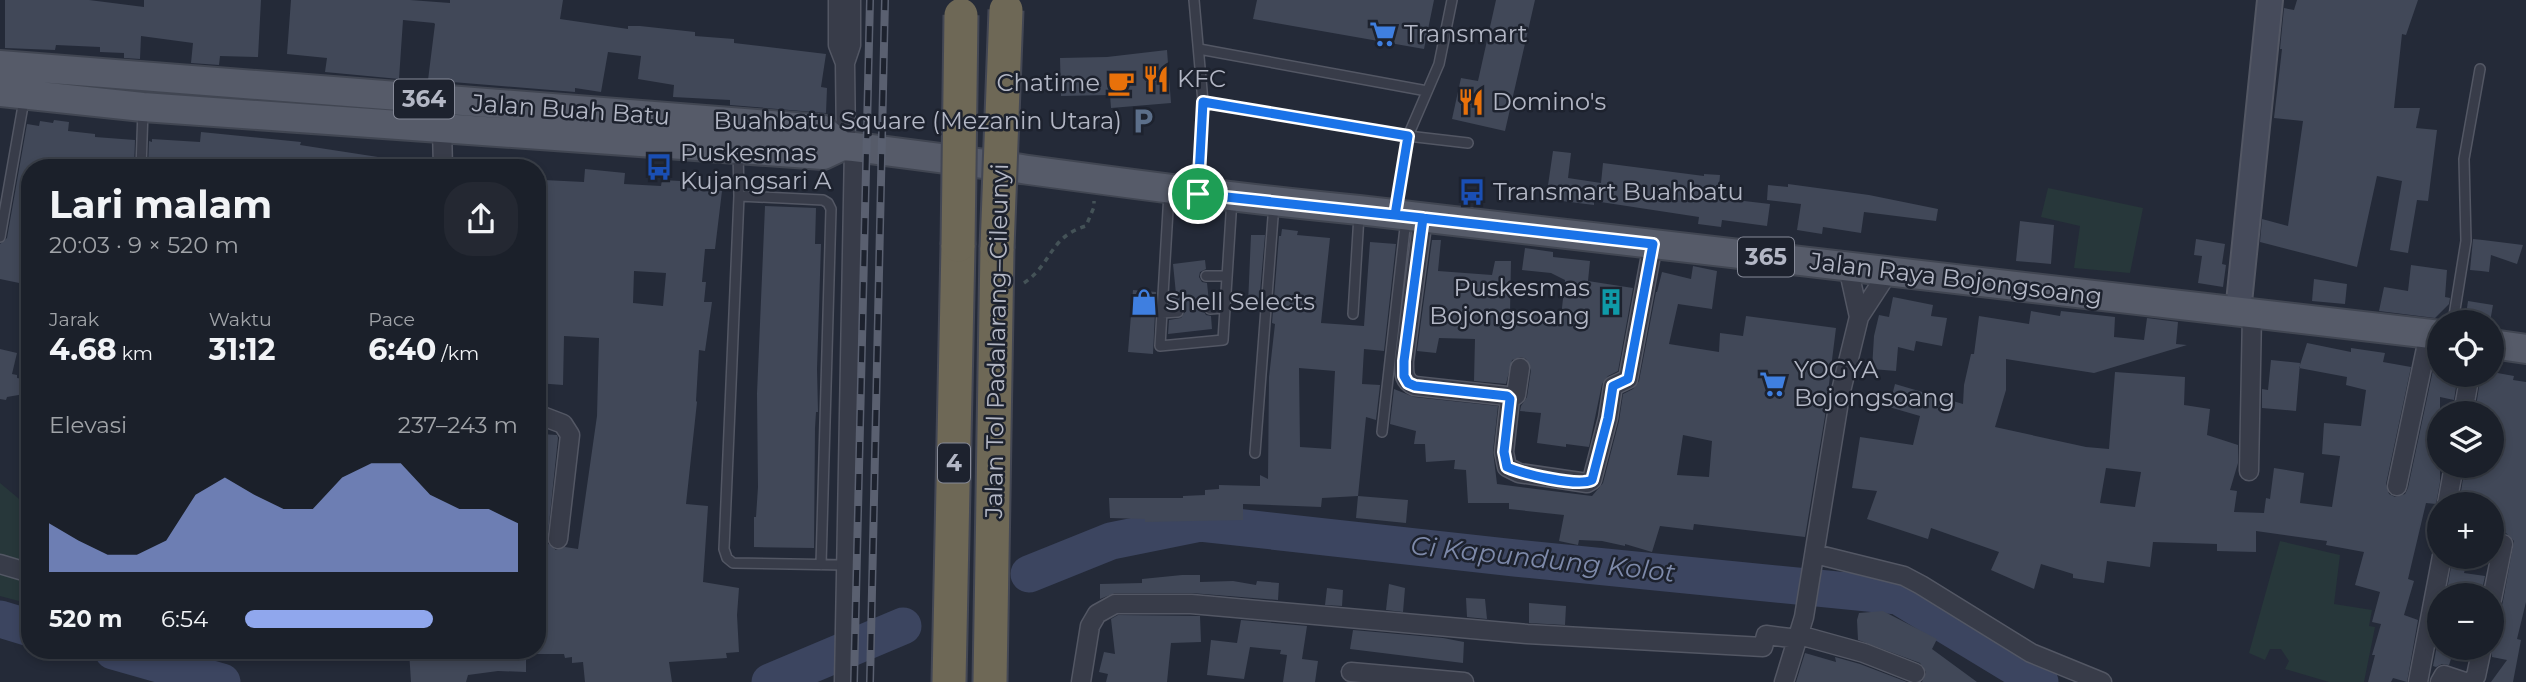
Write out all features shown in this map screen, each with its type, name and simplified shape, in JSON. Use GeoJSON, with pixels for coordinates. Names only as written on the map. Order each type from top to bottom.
{"type":"FeatureCollection","features":[{"type":"Feature","properties":{"kind":"highway","name":"Jalan Tol Padalarang–Cileunyi"},"geometry":{"type":"LineString","coordinates":[[990,682],[997,248],[1006,5]]}},
{"type":"Feature","properties":{"kind":"highway","name":"Jalan Tol Padalarang–Cileunyi"},"geometry":{"type":"LineString","coordinates":[[949,682],[961,7]]}},
{"type":"Feature","properties":{"kind":"highway"},"geometry":{"type":"LineString","coordinates":[[937,682],[955,419]]}},
{"type":"Feature","properties":{"kind":"main road","name":"Jalan Buah Batu"},"geometry":{"type":"LineString","coordinates":[[0,65],[821,129],[847,147]]}},
{"type":"Feature","properties":{"kind":"main road","name":"Jalan Buah Batu"},"geometry":{"type":"LineString","coordinates":[[12,93],[143,107],[442,130],[823,155],[847,147],[972,162]]}},
{"type":"Feature","properties":{"kind":"main road","name":"Jalan Raya Bojongsoang"},"geometry":{"type":"LineString","coordinates":[[972,162],[1198,194],[1359,210],[2245,313],[2427,329]]}},
{"type":"Feature","properties":{"kind":"main road"},"geometry":{"type":"LineString","coordinates":[[2504,346],[2526,349]]}},
{"type":"Feature","properties":{"kind":"street"},"geometry":{"type":"LineString","coordinates":[[838,0],[838,45],[845,63]]}},
{"type":"Feature","properties":{"kind":"street"},"geometry":{"type":"LineString","coordinates":[[844,682],[847,147],[845,63],[851,45],[851,0]]}},
{"type":"Feature","properties":{"kind":"street"},"geometry":{"type":"LineString","coordinates":[[2249,471],[2245,313],[2270,0]]}},
{"type":"Feature","properties":{"kind":"street"},"geometry":{"type":"LineString","coordinates":[[442,130],[443,159]]}},
{"type":"Feature","properties":{"kind":"street"},"geometry":{"type":"LineString","coordinates":[[1408,216],[1404,376],[1408,383],[1415,386],[1507,396],[1510,399]]}},
{"type":"Feature","properties":{"kind":"street"},"geometry":{"type":"LineString","coordinates":[[1520,368],[1516,395],[1510,399],[1504,452],[1507,467],[1519,473],[1587,483],[1592,480],[1613,386],[1628,379],[1653,244]]}},
{"type":"Feature","properties":{"kind":"street"},"geometry":{"type":"LineString","coordinates":[[1849,267],[1859,317]]}},
{"type":"Feature","properties":{"kind":"street"},"geometry":{"type":"LineString","coordinates":[[1784,682],[1804,617],[1840,395],[1859,317],[1888,271]]}},
{"type":"Feature","properties":{"kind":"street"},"geometry":{"type":"LineString","coordinates":[[2397,486],[2427,377]]}},
{"type":"Feature","properties":{"kind":"street"},"geometry":{"type":"LineString","coordinates":[[546,417],[563,424],[569,435],[558,539]]}},
{"type":"Feature","properties":{"kind":"street"},"geometry":{"type":"LineString","coordinates":[[1813,561],[1903,576],[1922,584],[2031,653],[2102,682]]}},
{"type":"Feature","properties":{"kind":"street"},"geometry":{"type":"LineString","coordinates":[[0,564],[21,570]]}},
{"type":"Feature","properties":{"kind":"street"},"geometry":{"type":"LineString","coordinates":[[2418,682],[2440,569]]}},
{"type":"Feature","properties":{"kind":"street"},"geometry":{"type":"LineString","coordinates":[[1082,682],[1090,626],[1097,614],[1115,604],[1191,604],[1527,634],[1763,647],[1766,635],[1798,637],[1864,653],[1915,673]]}},
{"type":"Feature","properties":{"kind":"street"},"geometry":{"type":"LineString","coordinates":[[2440,682],[2444,675],[2473,680],[2479,660]]}},
{"type":"Feature","properties":{"kind":"street"},"geometry":{"type":"LineString","coordinates":[[1351,672],[1464,682]]}},
{"type":"Feature","properties":{"kind":"lane"},"geometry":{"type":"LineString","coordinates":[[1194,0],[1203,102],[1198,194]]}},
{"type":"Feature","properties":{"kind":"lane"},"geometry":{"type":"LineString","coordinates":[[1382,432],[1408,216],[1408,136],[1439,64],[1452,0]]}},
{"type":"Feature","properties":{"kind":"lane"},"geometry":{"type":"LineString","coordinates":[[1199,49],[1427,91]]}},
{"type":"Feature","properties":{"kind":"lane"},"geometry":{"type":"LineString","coordinates":[[2446,310],[2466,241],[2464,159],[2480,69]]}},
{"type":"Feature","properties":{"kind":"lane"},"geometry":{"type":"LineString","coordinates":[[0,237],[12,93]]}},
{"type":"Feature","properties":{"kind":"lane"},"geometry":{"type":"LineString","coordinates":[[1203,102],[1408,136],[1468,143]]}},
{"type":"Feature","properties":{"kind":"lane"},"geometry":{"type":"LineString","coordinates":[[141,159],[143,107]]}},
{"type":"Feature","properties":{"kind":"lane"},"geometry":{"type":"LineString","coordinates":[[738,150],[739,196],[724,550],[733,564],[846,565]]}},
{"type":"Feature","properties":{"kind":"lane"},"geometry":{"type":"LineString","coordinates":[[1169,190],[1160,346],[1222,342],[1233,198]]}},
{"type":"Feature","properties":{"kind":"lane"},"geometry":{"type":"LineString","coordinates":[[739,196],[823,200],[831,209],[821,565]]}},
{"type":"Feature","properties":{"kind":"lane"},"geometry":{"type":"LineString","coordinates":[[1255,453],[1274,202]]}},
{"type":"Feature","properties":{"kind":"lane"},"geometry":{"type":"LineString","coordinates":[[1353,314],[1359,210]]}},
{"type":"Feature","properties":{"kind":"lane"},"geometry":{"type":"LineString","coordinates":[[1206,276],[1227,275]]}},
{"type":"Feature","properties":{"kind":"lane"},"geometry":{"type":"LineString","coordinates":[[1164,280],[1175,279]]}},
{"type":"Feature","properties":{"kind":"lane"},"geometry":{"type":"LineString","coordinates":[[1210,309],[1224,308]]}},
{"type":"Feature","properties":{"kind":"lane"},"geometry":{"type":"LineString","coordinates":[[1162,313],[1178,312]]}},
{"type":"Feature","properties":{"kind":"path"},"geometry":{"type":"LineString","coordinates":[[1024,283],[1034,276],[1057,241],[1072,230],[1086,226],[1094,207],[1094,178]]}},
{"type":"Feature","properties":{"kind":"shaded area"},"geometry":{"type":"Polygon","coordinates":[[[2048,188],[2143,208],[2130,273],[2074,268],[2080,226],[2041,217],[2048,188]]]}},
{"type":"Feature","properties":{"kind":"shaded area"},"geometry":{"type":"Polygon","coordinates":[[[0,483],[21,502],[21,602],[0,596],[0,483]]]}},
{"type":"Feature","properties":{"kind":"shaded area"},"geometry":{"type":"Polygon","coordinates":[[[2280,541],[2340,555],[2334,604],[2372,610],[2369,626],[2375,627],[2364,682],[2329,682],[2285,669],[2289,661],[2281,649],[2270,649],[2265,660],[2249,653],[2280,541]]]}},
{"type":"Feature","properties":{"kind":"building"},"geometry":{"type":"Polygon","coordinates":[[[5,0],[89,0],[144,7],[144,0],[261,0],[258,57],[220,56],[219,65],[191,63],[193,43],[141,36],[140,59],[124,58],[124,53],[100,52],[100,47],[56,45],[55,50],[5,48],[5,0]]]}},
{"type":"Feature","properties":{"kind":"building"},"geometry":{"type":"Polygon","coordinates":[[[291,0],[410,0],[450,3],[450,0],[563,0],[560,19],[628,29],[628,26],[640,26],[695,32],[695,36],[734,39],[734,43],[826,54],[821,87],[827,88],[826,113],[730,105],[730,100],[673,97],[674,85],[638,79],[641,56],[608,52],[601,92],[575,88],[575,92],[428,80],[435,24],[403,20],[399,79],[325,72],[327,58],[287,54],[291,0]]]}},
{"type":"Feature","properties":{"kind":"building","name":"Transmart"},"geometry":{"type":"Polygon","coordinates":[[[1257,0],[1434,0],[1424,49],[1253,19],[1257,0]]]}},
{"type":"Feature","properties":{"kind":"building"},"geometry":{"type":"Polygon","coordinates":[[[1496,0],[1535,0],[1505,131],[1452,119],[1461,78],[1478,81],[1496,0]]]}},
{"type":"Feature","properties":{"kind":"building"},"geometry":{"type":"Polygon","coordinates":[[[2297,0],[2418,0],[2406,35],[2402,34],[2394,108],[2420,108],[2416,128],[2437,130],[2428,201],[2417,200],[2408,253],[2390,250],[2402,181],[2377,176],[2357,267],[2260,242],[2262,219],[2288,226],[2303,121],[2274,118],[2284,8],[2294,10],[2297,0]]]}},
{"type":"Feature","properties":{"kind":"building"},"geometry":{"type":"Polygon","coordinates":[[[1167,50],[1171,103],[1111,108],[1110,95],[1061,96],[1060,58],[1107,57],[1167,50]]]}},
{"type":"Feature","properties":{"kind":"building"},"geometry":{"type":"Polygon","coordinates":[[[54,120],[69,122],[68,131],[95,134],[95,137],[135,140],[134,159],[21,159],[21,283],[0,279],[0,244],[7,238],[27,124],[39,126],[40,121],[53,123],[54,120]]]}},
{"type":"Feature","properties":{"kind":"building"},"geometry":{"type":"Polygon","coordinates":[[[201,132],[301,142],[300,145],[391,159],[148,159],[149,141],[152,142],[152,139],[200,142],[201,132]]]}},
{"type":"Feature","properties":{"kind":"building"},"geometry":{"type":"Polygon","coordinates":[[[1553,151],[1571,153],[1568,178],[1601,183],[1603,163],[1704,176],[1720,175],[1718,198],[1770,204],[1767,226],[1722,220],[1721,227],[1698,224],[1699,217],[1594,201],[1594,205],[1546,199],[1553,151]]]}},
{"type":"Feature","properties":{"kind":"building"},"geometry":{"type":"Polygon","coordinates":[[[585,169],[625,173],[624,184],[661,186],[662,180],[680,181],[680,187],[722,191],[715,249],[705,249],[702,282],[706,282],[704,302],[712,302],[705,351],[699,350],[697,402],[686,504],[708,506],[703,582],[739,588],[739,652],[726,653],[727,658],[669,662],[672,682],[585,682],[583,662],[572,663],[572,657],[565,658],[564,654],[546,654],[546,434],[557,435],[558,438],[547,543],[556,550],[565,547],[578,549],[597,416],[599,338],[564,336],[563,385],[546,384],[546,180],[584,182],[585,169]],[[634,271],[633,303],[663,306],[666,273],[634,271]]]}},
{"type":"Feature","properties":{"kind":"building"},"geometry":{"type":"Polygon","coordinates":[[[1788,184],[1869,195],[1938,209],[1936,221],[1864,212],[1861,233],[1823,227],[1822,234],[1797,230],[1801,204],[1767,200],[1768,185],[1788,187],[1788,184]]]}},
{"type":"Feature","properties":{"kind":"building"},"geometry":{"type":"Polygon","coordinates":[[[765,206],[816,208],[815,244],[821,244],[814,548],[754,547],[765,206]]]}},
{"type":"Feature","properties":{"kind":"building"},"geometry":{"type":"Polygon","coordinates":[[[2020,221],[2054,225],[2051,264],[2016,261],[2020,221]]]}},
{"type":"Feature","properties":{"kind":"building"},"geometry":{"type":"Polygon","coordinates":[[[1282,229],[1298,231],[1297,235],[1330,238],[1321,323],[1364,326],[1370,242],[1396,244],[1384,351],[1364,349],[1362,384],[1380,385],[1376,420],[1366,417],[1358,496],[1322,498],[1321,507],[1243,504],[1243,520],[1145,522],[1145,519],[1110,518],[1109,498],[1183,498],[1205,495],[1205,490],[1219,489],[1219,485],[1260,486],[1260,475],[1268,479],[1269,377],[1282,229]],[[1299,368],[1300,447],[1331,449],[1335,371],[1299,368]]]}},
{"type":"Feature","properties":{"kind":"building"},"geometry":{"type":"Polygon","coordinates":[[[1251,235],[1265,235],[1259,304],[1248,304],[1251,235]]]}},
{"type":"Feature","properties":{"kind":"building"},"geometry":{"type":"Polygon","coordinates":[[[2196,239],[2225,244],[2223,287],[2198,283],[2202,256],[2194,255],[2196,239]]]}},
{"type":"Feature","properties":{"kind":"building"},"geometry":{"type":"Polygon","coordinates":[[[2473,239],[2523,245],[2517,264],[2491,255],[2489,272],[2470,270],[2473,239]]]}},
{"type":"Feature","properties":{"kind":"building"},"geometry":{"type":"Polygon","coordinates":[[[1432,240],[1441,240],[1438,271],[1492,275],[1495,261],[1511,261],[1510,313],[1561,317],[1565,280],[1551,273],[1522,270],[1525,248],[1553,252],[1553,257],[1590,261],[1588,281],[1633,288],[1618,371],[1608,376],[1602,384],[1589,447],[1537,443],[1541,413],[1520,411],[1527,397],[1531,370],[1526,359],[1521,357],[1512,360],[1506,384],[1474,381],[1475,339],[1439,338],[1436,353],[1417,351],[1432,240]]]}},
{"type":"Feature","properties":{"kind":"building"},"geometry":{"type":"Polygon","coordinates":[[[1205,260],[1206,269],[1200,272],[1199,277],[1202,282],[1207,283],[1209,302],[1204,305],[1203,310],[1206,315],[1211,316],[1212,329],[1168,334],[1169,320],[1181,318],[1185,312],[1180,306],[1169,306],[1170,293],[1176,294],[1173,264],[1205,260]]]}},
{"type":"Feature","properties":{"kind":"building"},"geometry":{"type":"Polygon","coordinates":[[[2411,265],[2447,270],[2445,297],[2450,298],[2449,304],[2443,310],[2427,310],[2427,317],[2379,311],[2384,287],[2408,291],[2411,265]]]}},
{"type":"Feature","properties":{"kind":"building"},"geometry":{"type":"Polygon","coordinates":[[[1693,266],[1717,271],[1712,309],[1678,304],[1669,344],[1719,352],[1720,333],[1743,336],[1746,316],[1836,328],[1805,537],[1694,524],[1693,530],[1660,526],[1652,552],[1602,541],[1579,540],[1578,545],[1559,541],[1564,515],[1509,509],[1509,503],[1468,503],[1466,470],[1454,469],[1455,460],[1426,462],[1425,444],[1414,444],[1416,431],[1390,424],[1394,389],[1414,397],[1498,406],[1493,451],[1497,484],[1592,496],[1603,483],[1623,394],[1633,389],[1639,381],[1662,272],[1691,279],[1693,266]],[[1683,435],[1677,475],[1709,477],[1712,441],[1683,435]]]}},
{"type":"Feature","properties":{"kind":"building"},"geometry":{"type":"Polygon","coordinates":[[[2314,279],[2347,284],[2345,304],[2312,301],[2314,279]]]}},
{"type":"Feature","properties":{"kind":"building"},"geometry":{"type":"Polygon","coordinates":[[[1133,290],[1156,292],[1153,354],[1128,352],[1133,290]]]}},
{"type":"Feature","properties":{"kind":"building"},"geometry":{"type":"Polygon","coordinates":[[[1893,297],[1933,305],[1931,316],[1947,318],[1942,346],[1916,341],[1914,351],[1898,347],[1896,371],[1872,369],[1874,336],[1879,315],[1889,317],[1893,297]]]}},
{"type":"Feature","properties":{"kind":"building"},"geometry":{"type":"Polygon","coordinates":[[[2468,301],[2493,305],[2492,310],[2467,310],[2468,301]]]}},
{"type":"Feature","properties":{"kind":"building"},"geometry":{"type":"Polygon","coordinates":[[[2031,311],[2060,316],[2061,311],[2115,317],[2114,337],[2144,340],[2147,318],[2178,322],[2176,344],[2187,345],[2094,373],[2006,359],[2006,390],[1995,427],[2086,447],[2109,449],[2115,372],[2185,377],[2184,405],[2210,409],[2207,435],[2238,445],[2238,463],[2230,490],[2237,491],[2234,512],[2264,513],[2266,498],[2270,499],[2274,468],[2304,473],[2300,503],[2332,507],[2340,456],[2322,454],[2324,423],[2361,426],[2366,390],[2346,385],[2347,377],[2299,368],[2307,343],[2351,352],[2351,348],[2385,353],[2383,362],[2411,367],[2386,484],[2389,494],[2395,497],[2405,494],[2408,488],[2429,387],[2456,387],[2454,400],[2440,397],[2440,401],[2427,401],[2427,478],[2440,478],[2440,482],[2438,492],[2427,492],[2427,503],[2408,579],[2414,581],[2404,615],[2418,620],[2407,682],[2393,678],[2391,682],[2368,682],[2381,624],[2372,622],[2380,592],[2355,585],[2364,552],[2326,545],[2327,541],[2256,531],[2256,552],[2217,551],[2217,544],[2153,542],[2150,567],[2107,561],[2104,583],[2073,578],[2073,574],[2041,564],[2034,589],[1991,570],[1999,552],[1931,528],[1928,539],[1867,519],[1877,491],[1852,488],[1860,437],[1913,445],[1920,416],[1889,407],[1895,384],[1963,404],[1964,385],[1971,354],[1974,354],[1979,316],[2029,324],[2031,311]],[[2106,468],[2100,503],[2135,507],[2141,472],[2106,468]]]}},
{"type":"Feature","properties":{"kind":"building"},"geometry":{"type":"Polygon","coordinates":[[[0,349],[17,353],[12,374],[21,379],[21,395],[7,397],[6,400],[0,399],[0,349]]]}},
{"type":"Feature","properties":{"kind":"building"},"geometry":{"type":"Polygon","coordinates":[[[2271,360],[2300,363],[2296,411],[2262,408],[2262,389],[2268,390],[2271,360]]]}},
{"type":"Feature","properties":{"kind":"building"},"geometry":{"type":"Polygon","coordinates":[[[2504,374],[2514,376],[2513,380],[2526,382],[2526,602],[2517,639],[2521,640],[2513,682],[2491,682],[2507,660],[2504,659],[2504,596],[2514,541],[2504,533],[2504,492],[2461,492],[2463,478],[2504,478],[2504,401],[2477,401],[2479,387],[2504,387],[2504,374]]]}},
{"type":"Feature","properties":{"kind":"building"},"geometry":{"type":"Polygon","coordinates":[[[1358,496],[1408,500],[1406,523],[1356,518],[1358,496]]]}},
{"type":"Feature","properties":{"kind":"building"},"geometry":{"type":"Polygon","coordinates":[[[2451,569],[2465,569],[2464,573],[2485,576],[2484,583],[2448,583],[2451,569]]]}},
{"type":"Feature","properties":{"kind":"building"},"geometry":{"type":"Polygon","coordinates":[[[1200,575],[1200,582],[1233,581],[1256,585],[1257,581],[1279,583],[1278,600],[1191,593],[1115,593],[1100,599],[1100,584],[1142,583],[1142,579],[1200,575]]]}},
{"type":"Feature","properties":{"kind":"building"},"geometry":{"type":"Polygon","coordinates":[[[1389,584],[1405,588],[1403,612],[1386,610],[1389,584]]]}},
{"type":"Feature","properties":{"kind":"building"},"geometry":{"type":"Polygon","coordinates":[[[1327,588],[1343,590],[1342,606],[1325,605],[1327,588]]]}},
{"type":"Feature","properties":{"kind":"building"},"geometry":{"type":"Polygon","coordinates":[[[1466,598],[1485,599],[1487,619],[1467,617],[1466,598]]]}},
{"type":"Feature","properties":{"kind":"building"},"geometry":{"type":"Polygon","coordinates":[[[1529,603],[1566,606],[1565,625],[1529,623],[1529,603]]]}},
{"type":"Feature","properties":{"kind":"building"},"geometry":{"type":"Polygon","coordinates":[[[1883,611],[1937,639],[1932,649],[1977,682],[1922,682],[1926,672],[1920,663],[1858,640],[1859,613],[1883,611]]]}},
{"type":"Feature","properties":{"kind":"building"},"geometry":{"type":"Polygon","coordinates":[[[1118,615],[1200,616],[1201,642],[1171,643],[1167,682],[1106,682],[1108,674],[1099,672],[1104,652],[1115,654],[1111,619],[1118,615]]]}},
{"type":"Feature","properties":{"kind":"building"},"geometry":{"type":"Polygon","coordinates":[[[1241,620],[1307,626],[1302,659],[1318,661],[1315,682],[1283,682],[1287,655],[1280,654],[1281,650],[1250,647],[1244,679],[1207,675],[1211,640],[1237,643],[1241,620]]]}},
{"type":"Feature","properties":{"kind":"building"},"geometry":{"type":"Polygon","coordinates":[[[1353,630],[1464,642],[1463,663],[1350,649],[1353,630]]]}},
{"type":"Feature","properties":{"kind":"building"},"geometry":{"type":"Polygon","coordinates":[[[1805,653],[1836,662],[1835,657],[1860,664],[1907,682],[1796,682],[1805,653]]]}},
{"type":"Feature","properties":{"kind":"building"},"geometry":{"type":"Polygon","coordinates":[[[410,659],[526,659],[526,672],[498,671],[468,675],[466,682],[411,682],[410,659]]]}},
{"type":"Feature","properties":{"kind":"building"},"geometry":{"type":"Polygon","coordinates":[[[2434,660],[2451,660],[2449,665],[2433,666],[2434,660]]]}},
{"type":"Feature","properties":{"kind":"waterway","name":"Ci Kapundung Kolot"},"geometry":{"type":"LineString","coordinates":[[1029,574],[1111,541],[1200,523],[1898,596],[2040,682]]}},
{"type":"Feature","properties":{"kind":"waterway","name":"Ci Kapundung Kolot"},"geometry":{"type":"LineString","coordinates":[[0,619],[21,625]]}},
{"type":"Feature","properties":{"kind":"waterway","name":"Ci Kapundung Kolot"},"geometry":{"type":"LineString","coordinates":[[770,682],[903,626]]}},
{"type":"Feature","properties":{"kind":"waterway","name":"Ci Kapundung Kolot"},"geometry":{"type":"LineString","coordinates":[[141,659],[222,682]]}},
{"type":"Feature","properties":{"kind":"railway"},"geometry":{"type":"LineString","coordinates":[[854,682],[870,0]]}},
{"type":"Feature","properties":{"kind":"railway"},"geometry":{"type":"LineString","coordinates":[[870,682],[885,0]]}},
{"type":"Feature","properties":{"kind":"place","name":"Transmart"},"geometry":{"type":"Point","coordinates":[1383,34]}},
{"type":"Feature","properties":{"kind":"place","name":"KFC"},"geometry":{"type":"Point","coordinates":[1156,79]}},
{"type":"Feature","properties":{"kind":"place","name":"Chatime"},"geometry":{"type":"Point","coordinates":[1121,83]}},
{"type":"Feature","properties":{"kind":"place","name":"Domino's"},"geometry":{"type":"Point","coordinates":[1471,102]}},
{"type":"Feature","properties":{"kind":"place","name":"Buahbatu Square (Mezanin Utara)"},"geometry":{"type":"Point","coordinates":[1143,121]}},
{"type":"Feature","properties":{"kind":"place","name":"Puskesmas Kujangsari A"},"geometry":{"type":"Point","coordinates":[659,167]}},
{"type":"Feature","properties":{"kind":"place","name":"Transmart Buahbatu"},"geometry":{"type":"Point","coordinates":[1472,192]}},
{"type":"Feature","properties":{"kind":"place","name":"Shell Selects"},"geometry":{"type":"Point","coordinates":[1144,302]}},
{"type":"Feature","properties":{"kind":"place","name":"Puskesmas Bojongsoang"},"geometry":{"type":"Point","coordinates":[1611,302]}},
{"type":"Feature","properties":{"kind":"place","name":"YOGYA Bojongsoang"},"geometry":{"type":"Point","coordinates":[1773,384]}},
{"type":"Feature","properties":{"kind":"route"},"geometry":{"type":"LineString","coordinates":[[1198,194],[1203,102],[1408,136],[1405,150],[1395,215],[1467,223],[1653,244],[1628,379],[1613,386],[1592,480],[1587,483],[1519,473],[1507,467],[1504,452],[1510,399],[1507,396],[1408,383],[1404,376],[1404,361],[1423,218],[1406,216],[1359,210],[1198,194]]}}]}
